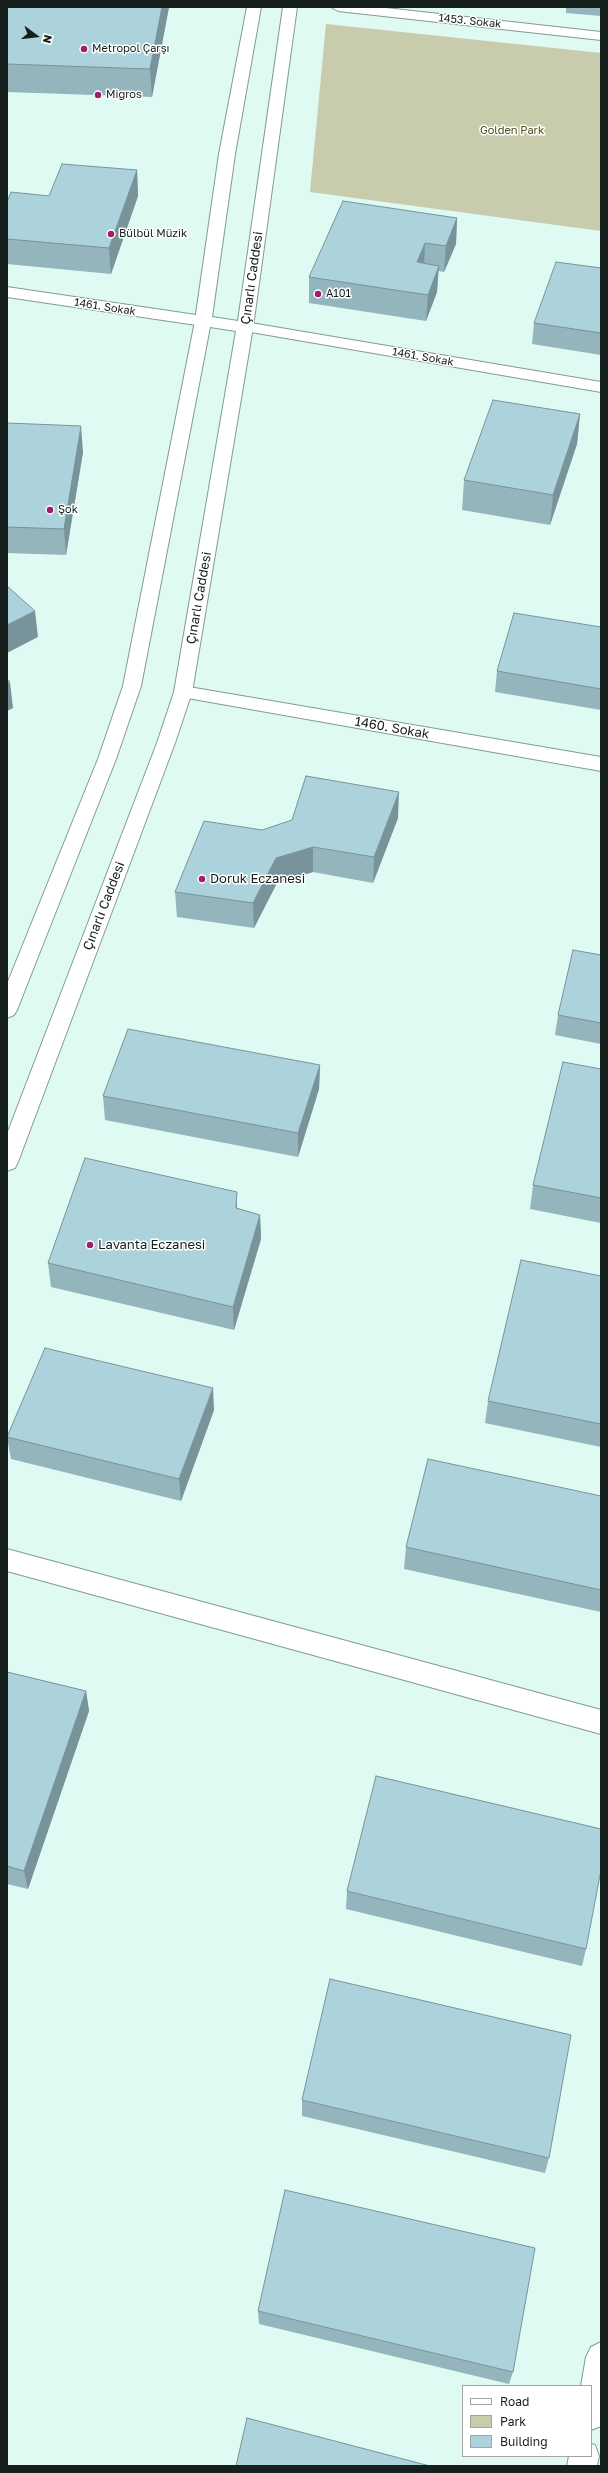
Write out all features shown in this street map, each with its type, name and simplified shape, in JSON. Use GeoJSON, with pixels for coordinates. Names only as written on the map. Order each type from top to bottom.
{"type":"FeatureCollection","features":[{"type":"Feature","properties":{"kind":"main road"},"geometry":{"type":"LineString","coordinates":[[7,1010],[107,759],[132,686],[203,321],[227,154],[254,7]]}},
{"type":"Feature","properties":{"kind":"main road","name":"Çınarlı Caddesi"},"geometry":{"type":"LineString","coordinates":[[7,1162],[166,743],[183,692],[245,327],[290,7]]}},
{"type":"Feature","properties":{"kind":"main road","name":"1453. Sokak"},"geometry":{"type":"LineString","coordinates":[[338,7],[601,36]]}},
{"type":"Feature","properties":{"kind":"main road","name":"1461. Sokak"},"geometry":{"type":"LineString","coordinates":[[7,292],[245,327],[601,387]]}},
{"type":"Feature","properties":{"kind":"main road","name":"1460. Sokak"},"geometry":{"type":"LineString","coordinates":[[183,692],[601,764]]}},
{"type":"Feature","properties":{"kind":"main road"},"geometry":{"type":"LineString","coordinates":[[7,1560],[601,1722]]}},
{"type":"Feature","properties":{"kind":"main road"},"geometry":{"type":"LineString","coordinates":[[592,2409],[601,2357]]}},
{"type":"Feature","properties":{"kind":"green space","name":"Golden Park"},"geometry":{"type":"Polygon","coordinates":[[[326,24],[601,53],[601,231],[310,192],[326,24]]]}},
{"type":"Feature","properties":{"kind":"building","name":"Metropol Çarşı"},"geometry":{"type":"Polygon","coordinates":[[[7,7],[162,7],[150,69],[7,64],[7,7]]]}},
{"type":"Feature","properties":{"kind":"building"},"geometry":{"type":"Polygon","coordinates":[[[62,164],[137,170],[109,248],[7,239],[7,202],[11,192],[49,196],[62,164]]]}},
{"type":"Feature","properties":{"kind":"building"},"geometry":{"type":"Polygon","coordinates":[[[343,201],[457,218],[446,246],[425,243],[417,262],[439,266],[428,295],[309,277],[343,201]]]}},
{"type":"Feature","properties":{"kind":"building"},"geometry":{"type":"Polygon","coordinates":[[[556,262],[601,268],[601,333],[534,323],[556,262]]]}},
{"type":"Feature","properties":{"kind":"building"},"geometry":{"type":"Polygon","coordinates":[[[493,400],[580,414],[553,495],[464,480],[493,400]]]}},
{"type":"Feature","properties":{"kind":"building"},"geometry":{"type":"Polygon","coordinates":[[[7,423],[81,426],[64,529],[7,527],[7,423]]]}},
{"type":"Feature","properties":{"kind":"building"},"geometry":{"type":"Polygon","coordinates":[[[7,586],[35,611],[7,625],[7,586]]]}},
{"type":"Feature","properties":{"kind":"building"},"geometry":{"type":"Polygon","coordinates":[[[514,613],[601,627],[601,689],[497,671],[514,613]]]}},
{"type":"Feature","properties":{"kind":"building"},"geometry":{"type":"Polygon","coordinates":[[[306,776],[399,792],[374,857],[313,847],[276,858],[253,903],[175,892],[204,821],[262,830],[292,820],[306,776]]]}},
{"type":"Feature","properties":{"kind":"building"},"geometry":{"type":"Polygon","coordinates":[[[573,950],[601,955],[601,1023],[558,1015],[573,950]]]}},
{"type":"Feature","properties":{"kind":"building"},"geometry":{"type":"Polygon","coordinates":[[[128,1029],[320,1065],[298,1133],[103,1096],[128,1029]]]}},
{"type":"Feature","properties":{"kind":"building"},"geometry":{"type":"Polygon","coordinates":[[[563,1062],[601,1069],[601,1198],[533,1185],[563,1062]]]}},
{"type":"Feature","properties":{"kind":"building"},"geometry":{"type":"Polygon","coordinates":[[[85,1158],[237,1192],[236,1208],[260,1215],[233,1307],[48,1263],[85,1158]]]}},
{"type":"Feature","properties":{"kind":"building"},"geometry":{"type":"Polygon","coordinates":[[[521,1260],[601,1276],[601,1424],[488,1401],[521,1260]]]}},
{"type":"Feature","properties":{"kind":"building"},"geometry":{"type":"Polygon","coordinates":[[[45,1348],[213,1388],[179,1479],[7,1437],[45,1348]]]}},
{"type":"Feature","properties":{"kind":"building"},"geometry":{"type":"Polygon","coordinates":[[[428,1459],[601,1496],[601,1590],[406,1547],[428,1459]]]}},
{"type":"Feature","properties":{"kind":"building"},"geometry":{"type":"Polygon","coordinates":[[[7,1672],[86,1691],[24,1871],[7,1866],[7,1672]]]}},
{"type":"Feature","properties":{"kind":"building"},"geometry":{"type":"Polygon","coordinates":[[[376,1776],[601,1829],[601,1870],[586,1949],[347,1891],[376,1776]]]}},
{"type":"Feature","properties":{"kind":"building"},"geometry":{"type":"Polygon","coordinates":[[[330,1979],[571,2035],[549,2158],[302,2100],[330,1979]]]}},
{"type":"Feature","properties":{"kind":"building"},"geometry":{"type":"Polygon","coordinates":[[[285,2190],[535,2248],[513,2372],[258,2311],[285,2190]]]}},
{"type":"Feature","properties":{"kind":"building"},"geometry":{"type":"Polygon","coordinates":[[[247,2418],[430,2466],[236,2466],[247,2418]]]}},
{"type":"Feature","properties":{"kind":"place","name":"Metropol Çarşı"},"geometry":{"type":"Point","coordinates":[84,49]}},
{"type":"Feature","properties":{"kind":"place","name":"Migros"},"geometry":{"type":"Point","coordinates":[98,95]}},
{"type":"Feature","properties":{"kind":"place","name":"Bülbül Müzik"},"geometry":{"type":"Point","coordinates":[111,234]}},
{"type":"Feature","properties":{"kind":"place","name":"A101"},"geometry":{"type":"Point","coordinates":[318,294]}},
{"type":"Feature","properties":{"kind":"place","name":"Şok"},"geometry":{"type":"Point","coordinates":[50,510]}},
{"type":"Feature","properties":{"kind":"place","name":"Doruk Eczanesi"},"geometry":{"type":"Point","coordinates":[202,879]}},
{"type":"Feature","properties":{"kind":"place","name":"Lavanta Eczanesi"},"geometry":{"type":"Point","coordinates":[90,1245]}}]}
